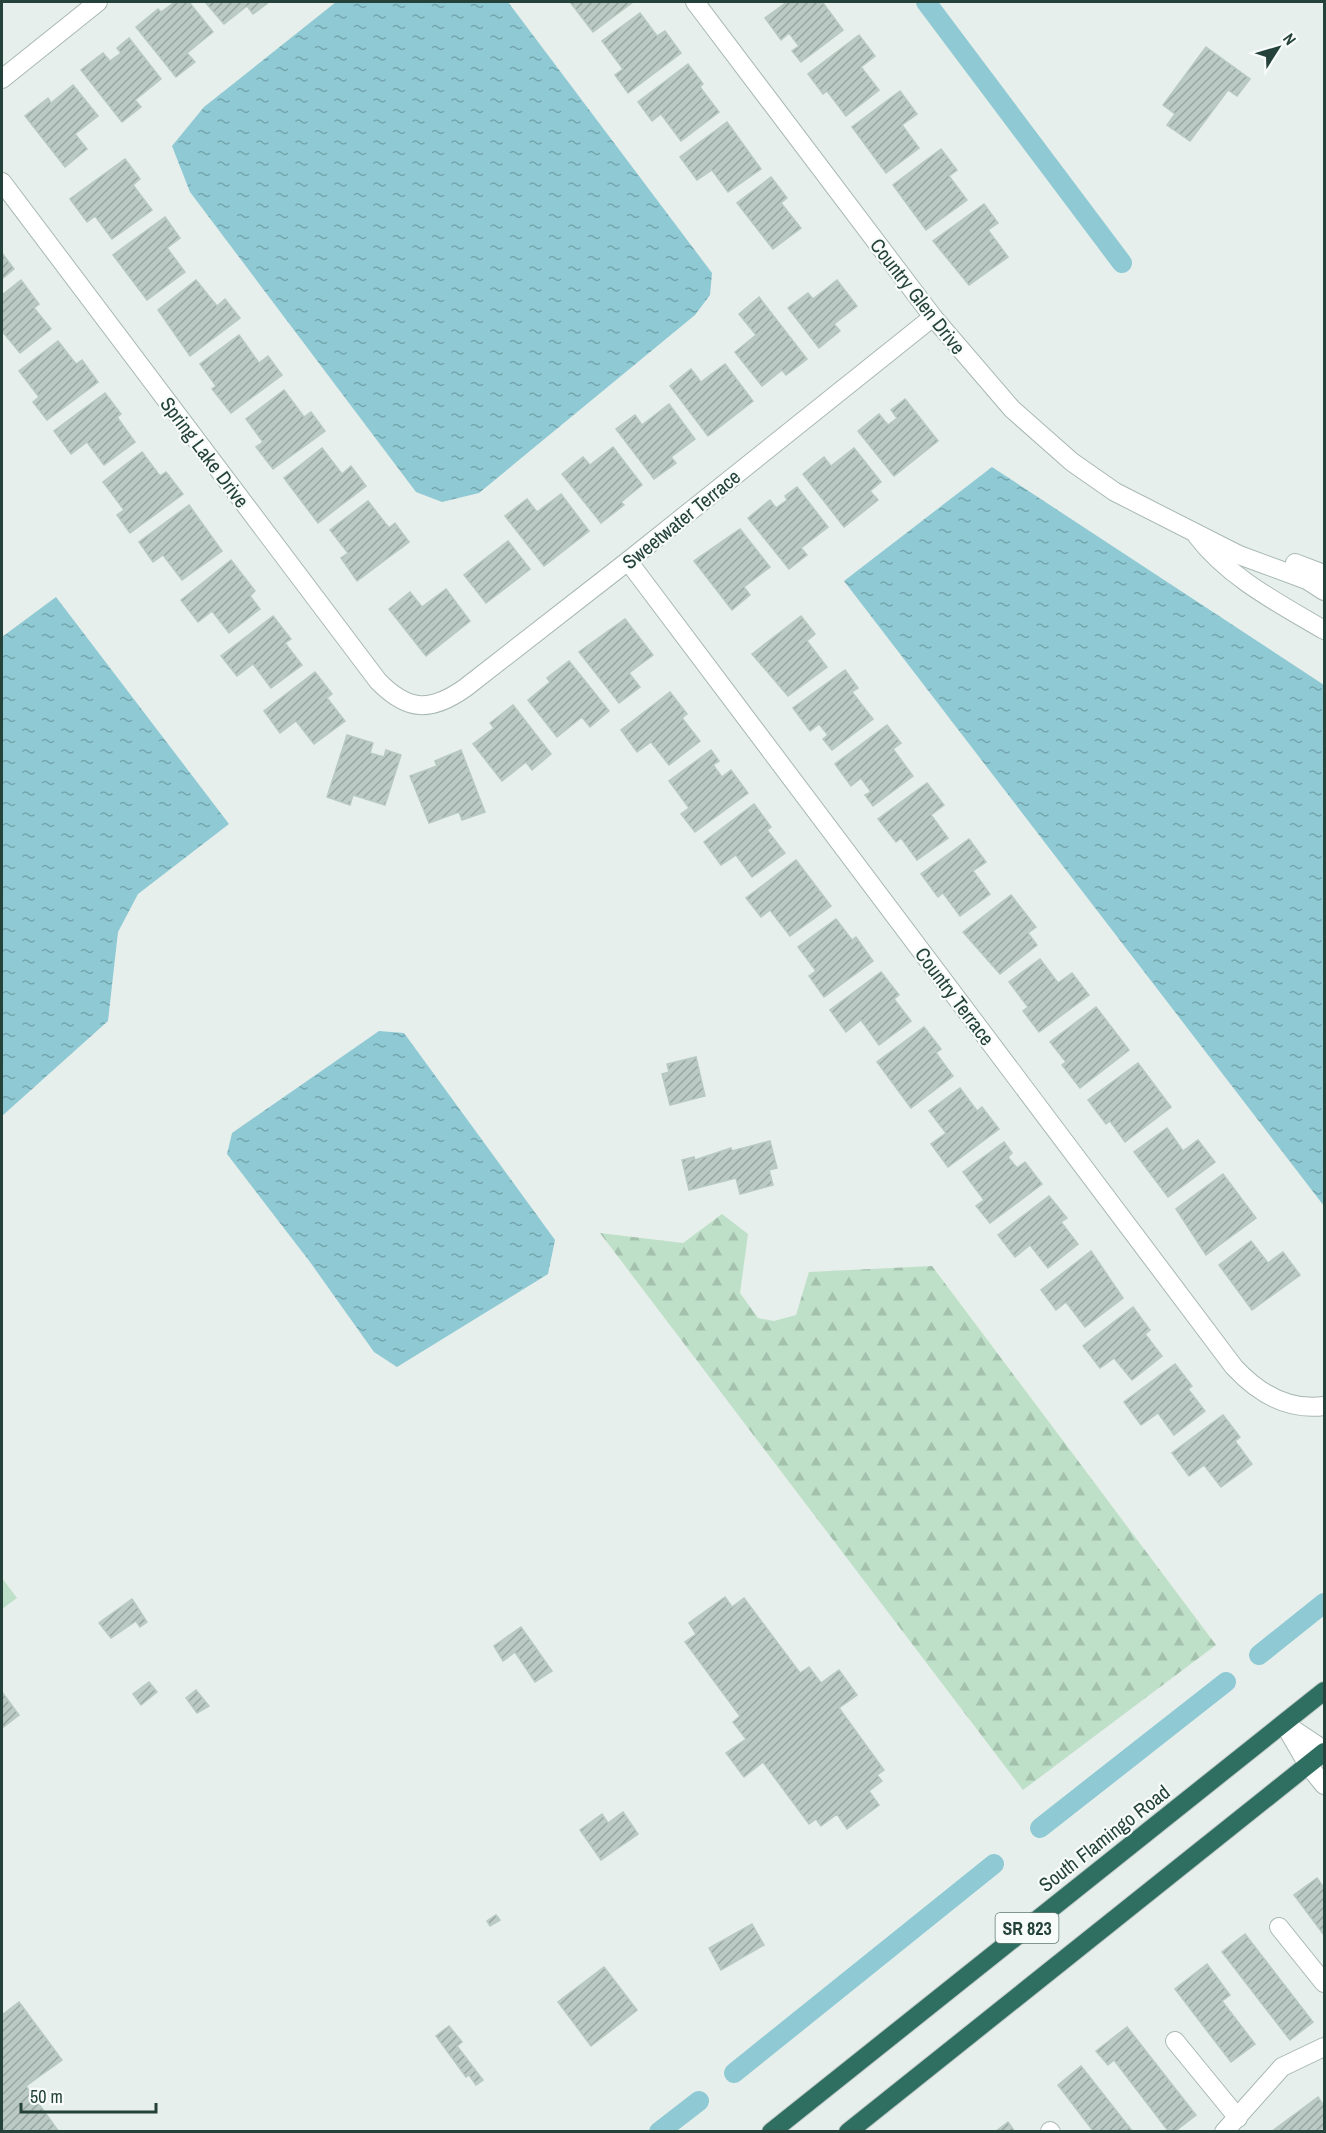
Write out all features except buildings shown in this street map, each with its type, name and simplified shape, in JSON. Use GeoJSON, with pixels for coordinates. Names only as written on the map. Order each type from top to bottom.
{"type":"FeatureCollection","features":[{"type":"Feature","properties":{"kind":"highway","name":"South Flamingo Road"},"geometry":{"type":"LineString","coordinates":[[771,2132],[1324,1691]]}},
{"type":"Feature","properties":{"kind":"highway","name":"SR 823"},"geometry":{"type":"LineString","coordinates":[[848,2132],[1324,1751]]}},
{"type":"Feature","properties":{"kind":"street"},"geometry":{"type":"LineString","coordinates":[[2,79],[98,2]]}},
{"type":"Feature","properties":{"kind":"street","name":"Country Glen Drive"},"geometry":{"type":"LineString","coordinates":[[695,2],[933,317],[1012,409],[1072,462],[1115,492],[1194,532],[1266,565],[1307,580],[1324,591]]}},
{"type":"Feature","properties":{"kind":"street","name":"Spring Lake Drive"},"geometry":{"type":"LineString","coordinates":[[2,182],[378,681],[400,700],[420,705]]}},
{"type":"Feature","properties":{"kind":"street","name":"Sweetwater Terrace"},"geometry":{"type":"LineString","coordinates":[[420,705],[430,705],[450,698],[628,561],[933,317]]}},
{"type":"Feature","properties":{"kind":"street","name":"Country Glen Drive"},"geometry":{"type":"LineString","coordinates":[[1194,532],[1213,558],[1275,601],[1324,630]]}},
{"type":"Feature","properties":{"kind":"street","name":"Country Terrace"},"geometry":{"type":"LineString","coordinates":[[628,561],[1234,1367],[1255,1388],[1271,1398],[1301,1405],[1324,1406]]}},
{"type":"Feature","properties":{"kind":"street","name":"Country Glen Drive"},"geometry":{"type":"LineString","coordinates":[[1266,565],[1294,563],[1324,574]]}},
{"type":"Feature","properties":{"kind":"street"},"geometry":{"type":"LineString","coordinates":[[1284,1724],[1324,1751]]}},
{"type":"Feature","properties":{"kind":"street"},"geometry":{"type":"LineString","coordinates":[[1284,1724],[1308,1765],[1324,1785]]}},
{"type":"Feature","properties":{"kind":"street"},"geometry":{"type":"LineString","coordinates":[[1279,1927],[1324,1983]]}},
{"type":"Feature","properties":{"kind":"street"},"geometry":{"type":"LineString","coordinates":[[1175,2041],[1238,2118]]}},
{"type":"Feature","properties":{"kind":"street"},"geometry":{"type":"LineString","coordinates":[[1224,2132],[1282,2067],[1324,2047]]}},
{"type":"Feature","properties":{"kind":"green space"},"geometry":{"type":"Polygon","coordinates":[[[722,1214],[748,1234],[740,1293],[758,1318],[774,1321],[796,1315],[809,1272],[932,1266],[1216,1645],[1023,1790],[600,1233],[683,1243],[722,1214]]]}},
{"type":"Feature","properties":{"kind":"green space"},"geometry":{"type":"Polygon","coordinates":[[[2,1578],[17,1598],[2,1609],[2,1578]]]}},
{"type":"Feature","properties":{"kind":"water"},"geometry":{"type":"Polygon","coordinates":[[[336,2],[508,2],[712,273],[710,295],[695,315],[479,493],[442,502],[416,492],[190,192],[172,146],[204,107],[336,2]]]}},
{"type":"Feature","properties":{"kind":"water"},"geometry":{"type":"Polygon","coordinates":[[[992,467],[1324,685],[1324,1206],[844,581],[992,467]]]}},
{"type":"Feature","properties":{"kind":"water"},"geometry":{"type":"Polygon","coordinates":[[[56,597],[229,824],[138,894],[118,932],[108,1021],[2,1116],[2,637],[56,597]]]}},
{"type":"Feature","properties":{"kind":"water"},"geometry":{"type":"Polygon","coordinates":[[[379,1031],[404,1033],[555,1240],[548,1274],[397,1367],[374,1352],[310,1262],[227,1154],[232,1133],[379,1031]]]}},
{"type":"Feature","properties":{"kind":"waterway"},"geometry":{"type":"LineString","coordinates":[[926,2],[1122,263]]}},
{"type":"Feature","properties":{"kind":"waterway"},"geometry":{"type":"LineString","coordinates":[[1259,1655],[1324,1603]]}},
{"type":"Feature","properties":{"kind":"waterway"},"geometry":{"type":"LineString","coordinates":[[1040,1828],[1226,1682]]}},
{"type":"Feature","properties":{"kind":"waterway"},"geometry":{"type":"LineString","coordinates":[[734,2073],[994,1864]]}},
{"type":"Feature","properties":{"kind":"waterway"},"geometry":{"type":"LineString","coordinates":[[659,2132],[699,2101]]}}]}
